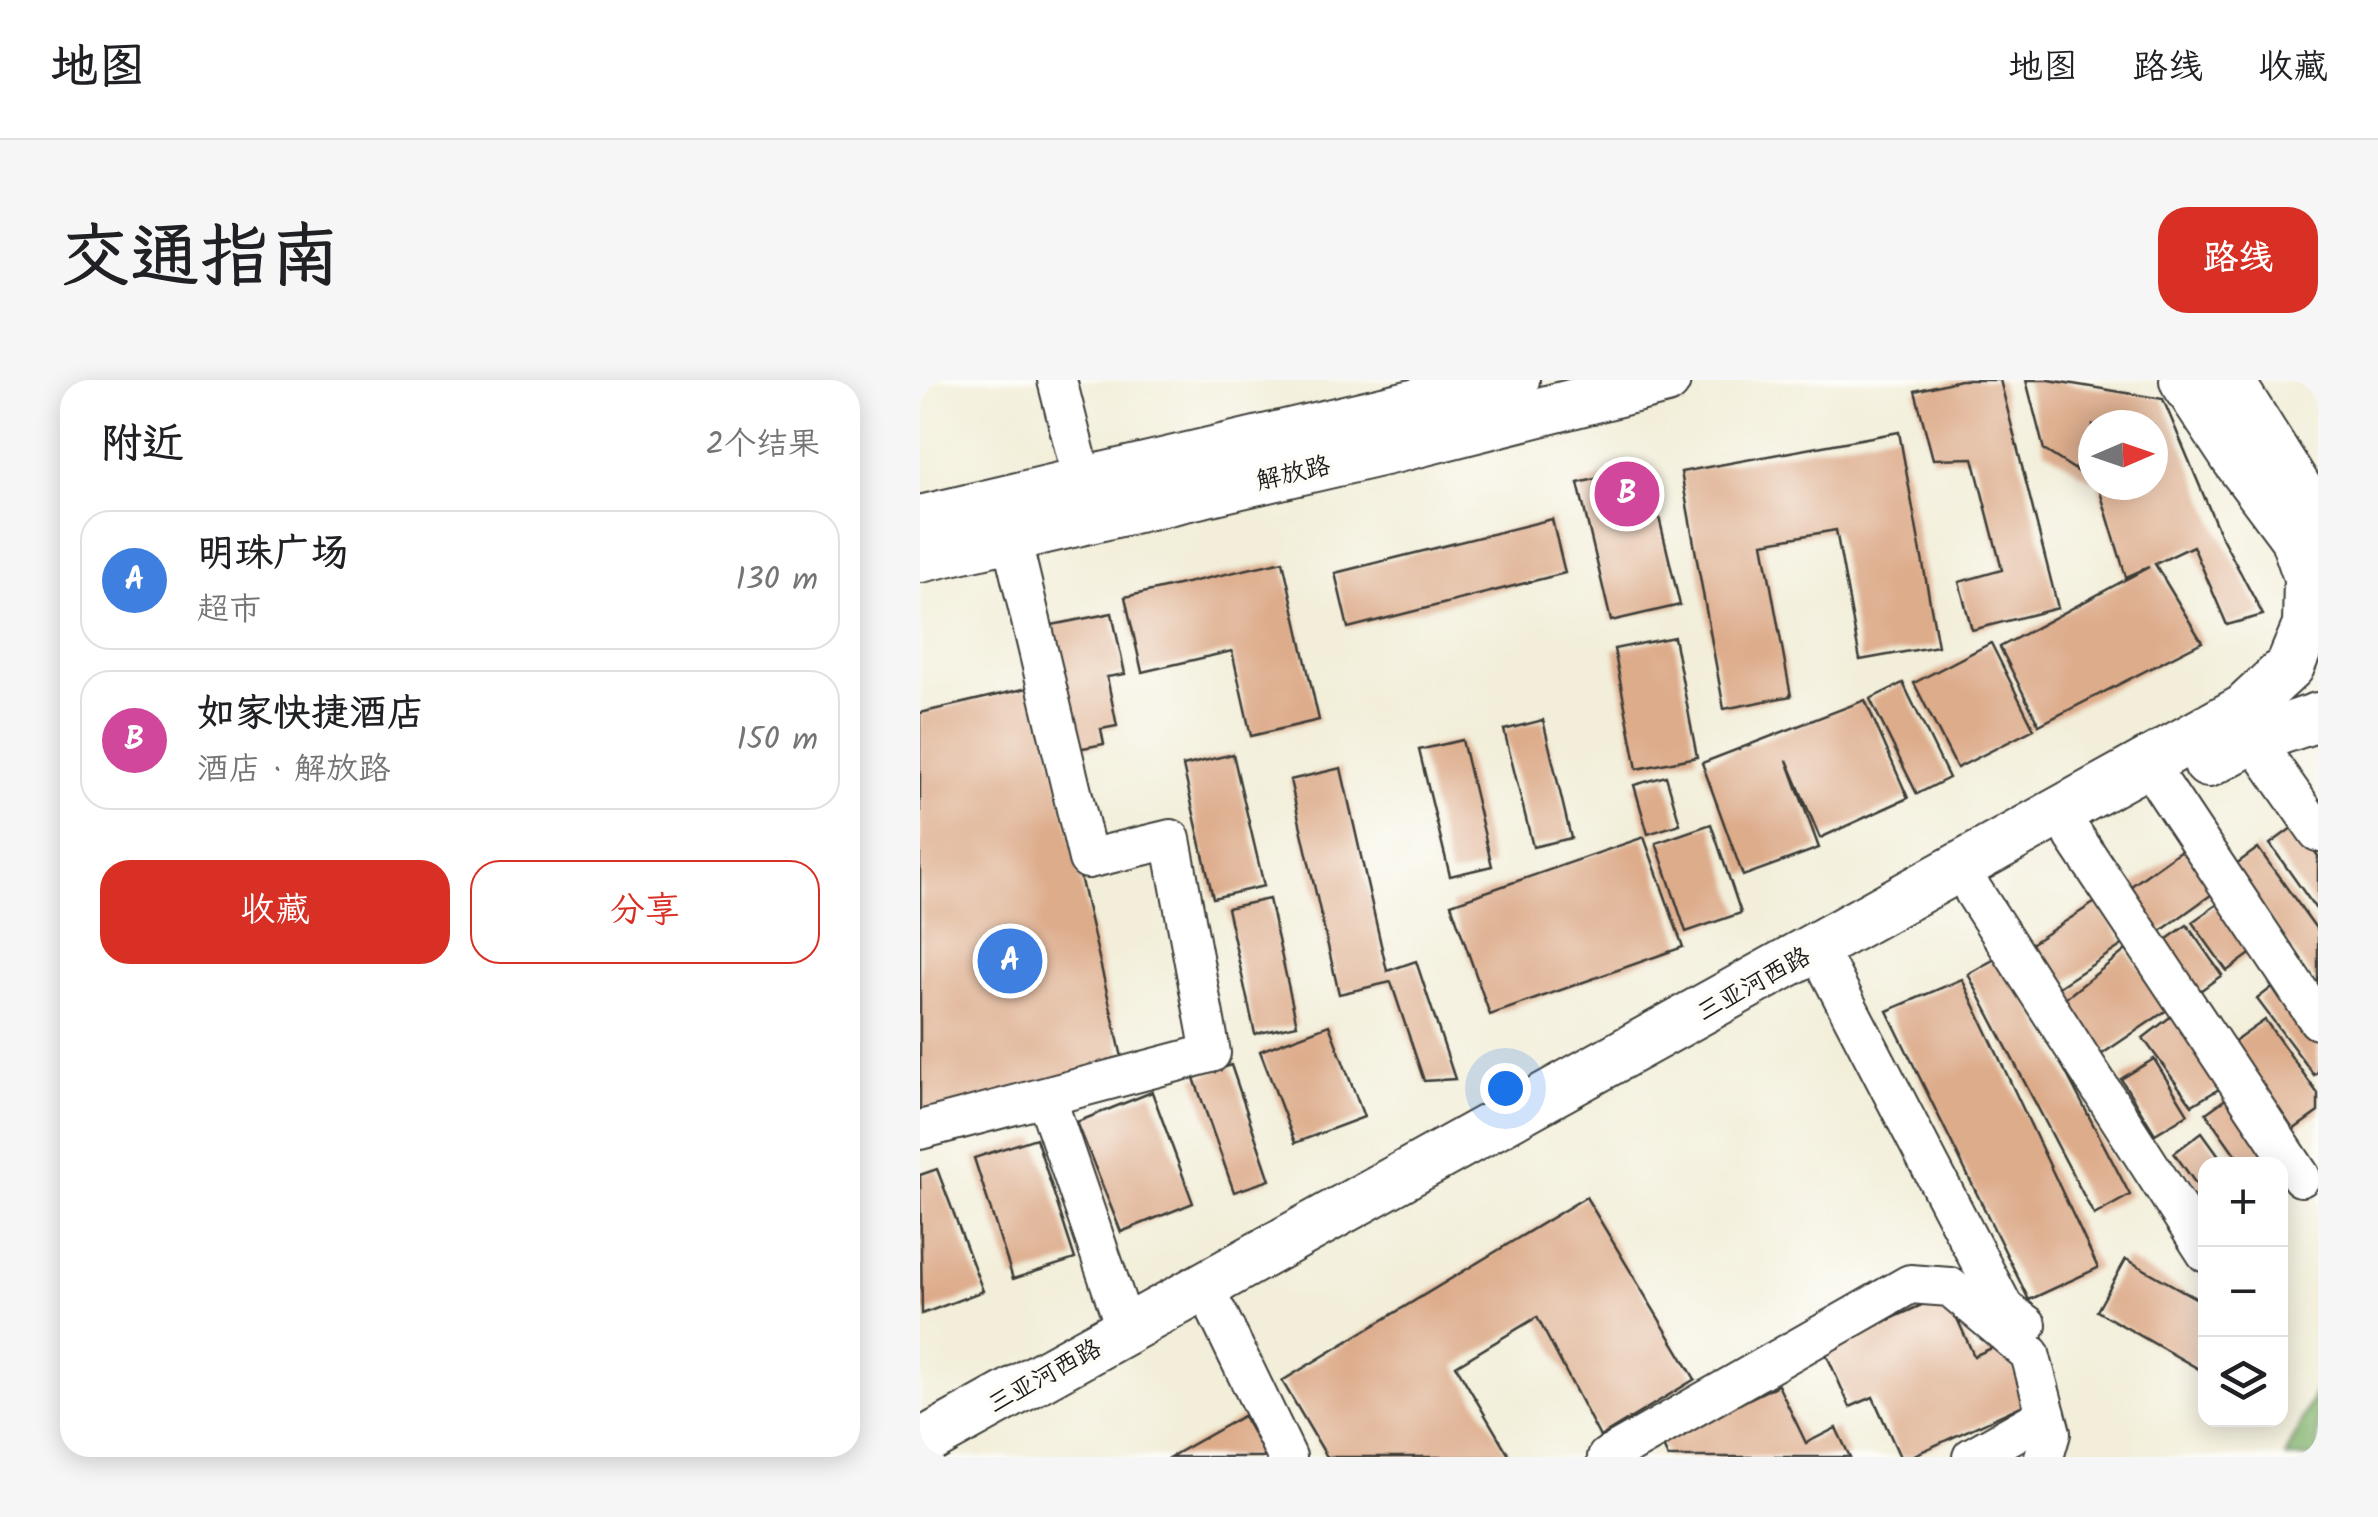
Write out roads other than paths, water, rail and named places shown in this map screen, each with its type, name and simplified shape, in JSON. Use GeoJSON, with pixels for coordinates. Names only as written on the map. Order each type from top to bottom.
{"type":"FeatureCollection","features":[{"type":"Feature","properties":{"kind":"main road","name":"解放路"},"geometry":{"type":"LineString","coordinates":[[920,520],[1515,380]]}},
{"type":"Feature","properties":{"kind":"main road","name":"解放路"},"geometry":{"type":"LineString","coordinates":[[920,558],[1378,452],[1666,380]]}},
{"type":"Feature","properties":{"kind":"main road","name":"三亚河西路"},"geometry":{"type":"LineString","coordinates":[[920,1444],[2244,708],[2290,666],[2308,626],[2308,578],[2294,538],[2184,380]]}},
{"type":"Feature","properties":{"kind":"main road"},"geometry":{"type":"LineString","coordinates":[[2229,380],[2318,521]]}},
{"type":"Feature","properties":{"kind":"main road","name":"三亚河西路"},"geometry":{"type":"LineString","coordinates":[[960,1457],[2163,787],[2253,739],[2318,718]]}},
{"type":"Feature","properties":{"kind":"street"},"geometry":{"type":"LineString","coordinates":[[1057,380],[1083,482]]}},
{"type":"Feature","properties":{"kind":"street"},"geometry":{"type":"LineString","coordinates":[[920,1130],[1211,1053],[1172,840],[1088,859],[1011,537]]}},
{"type":"Feature","properties":{"kind":"street"},"geometry":{"type":"LineString","coordinates":[[2253,739],[2318,832]]}},
{"type":"Feature","properties":{"kind":"street"},"geometry":{"type":"LineString","coordinates":[[2163,787],[2318,1020]]}},
{"type":"Feature","properties":{"kind":"street"},"geometry":{"type":"LineString","coordinates":[[2074,836],[2300,1177]]}},
{"type":"Feature","properties":{"kind":"street"},"geometry":{"type":"LineString","coordinates":[[1974,892],[2202,1247]]}},
{"type":"Feature","properties":{"kind":"street"},"geometry":{"type":"LineString","coordinates":[[1829,972],[2004,1308],[2052,1344]]}},
{"type":"Feature","properties":{"kind":"street"},"geometry":{"type":"LineString","coordinates":[[1046,1097],[1126,1330]]}},
{"type":"Feature","properties":{"kind":"street"},"geometry":{"type":"LineString","coordinates":[[1607,1457],[1910,1284],[1950,1288],[2030,1354],[2051,1434],[2044,1457]]}},
{"type":"Feature","properties":{"kind":"street"},"geometry":{"type":"LineString","coordinates":[[1218,1314],[1286,1457]]}},
{"type":"Feature","properties":{"kind":"street"},"geometry":{"type":"LineString","coordinates":[[1972,1457],[2046,1415]]}},
{"type":"Feature","properties":{"kind":"place","name":"如家快捷酒店"},"geometry":{"type":"Point","coordinates":[1627,494]}},
{"type":"Feature","properties":{"kind":"place","name":"明珠广场"},"geometry":{"type":"Point","coordinates":[1010,961]}}]}
